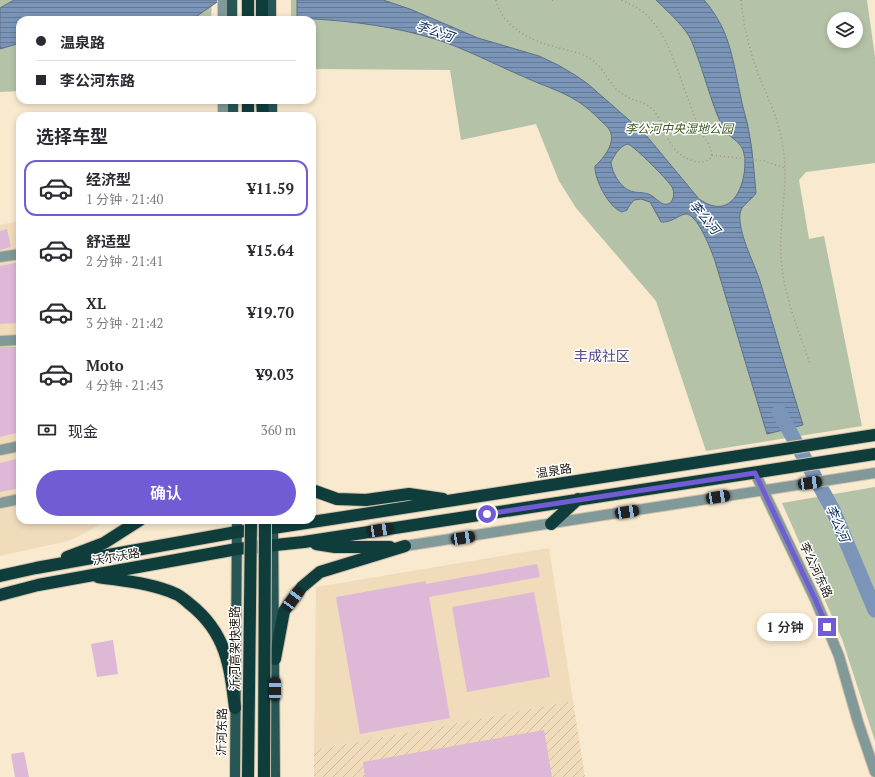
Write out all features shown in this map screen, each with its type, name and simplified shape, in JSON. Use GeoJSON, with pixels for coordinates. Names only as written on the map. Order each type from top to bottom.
{"type":"FeatureCollection","features":[{"type":"Feature","properties":{"kind":"highway"},"geometry":{"type":"LineString","coordinates":[[248,0],[248,16]]}},
{"type":"Feature","properties":{"kind":"highway"},"geometry":{"type":"LineString","coordinates":[[262,0],[262,16]]}},
{"type":"Feature","properties":{"kind":"highway","name":"温泉路"},"geometry":{"type":"LineString","coordinates":[[316,520],[337,519],[826,444],[875,435]]}},
{"type":"Feature","properties":{"kind":"highway"},"geometry":{"type":"LineString","coordinates":[[238,549],[304,542],[875,454]]}},
{"type":"Feature","properties":{"kind":"highway"},"geometry":{"type":"LineString","coordinates":[[316,491],[337,499],[366,500],[409,494],[456,500]]}},
{"type":"Feature","properties":{"kind":"highway"},"geometry":{"type":"LineString","coordinates":[[551,524],[578,499]]}},
{"type":"Feature","properties":{"kind":"highway"},"geometry":{"type":"LineString","coordinates":[[337,519],[366,500]]}},
{"type":"Feature","properties":{"kind":"highway"},"geometry":{"type":"LineString","coordinates":[[36,568],[104,543],[134,524]]}},
{"type":"Feature","properties":{"kind":"highway","name":"沂河高架快速路"},"geometry":{"type":"LineString","coordinates":[[248,777],[250,524]]}},
{"type":"Feature","properties":{"kind":"highway","name":"温泉路"},"geometry":{"type":"LineString","coordinates":[[237,532],[267,524]]}},
{"type":"Feature","properties":{"kind":"highway"},"geometry":{"type":"LineString","coordinates":[[264,777],[271,524]]}},
{"type":"Feature","properties":{"kind":"highway","name":"沃尔沃路"},"geometry":{"type":"LineString","coordinates":[[0,576],[36,568],[237,532]]}},
{"type":"Feature","properties":{"kind":"highway"},"geometry":{"type":"LineString","coordinates":[[304,542],[334,547],[405,546]]}},
{"type":"Feature","properties":{"kind":"highway"},"geometry":{"type":"LineString","coordinates":[[274,659],[284,611],[302,587],[320,572],[405,546]]}},
{"type":"Feature","properties":{"kind":"highway","name":"沃尔沃路"},"geometry":{"type":"LineString","coordinates":[[0,595],[38,585],[238,549]]}},
{"type":"Feature","properties":{"kind":"highway"},"geometry":{"type":"LineString","coordinates":[[89,576],[157,588],[177,594],[197,610],[212,626],[225,650],[230,671],[235,708]]}},
{"type":"Feature","properties":{"kind":"main road"},"geometry":{"type":"LineString","coordinates":[[232,0],[232,16]]}},
{"type":"Feature","properties":{"kind":"main road"},"geometry":{"type":"LineString","coordinates":[[271,0],[271,16]]}},
{"type":"Feature","properties":{"kind":"main road","name":"沂河东路"},"geometry":{"type":"LineString","coordinates":[[234,777],[238,549],[237,524]]}},
{"type":"Feature","properties":{"kind":"main road"},"geometry":{"type":"LineString","coordinates":[[271,524],[274,546],[275,777]]}},
{"type":"Feature","properties":{"kind":"street"},"geometry":{"type":"LineString","coordinates":[[223,0],[223,16]]}},
{"type":"Feature","properties":{"kind":"street"},"geometry":{"type":"LineString","coordinates":[[0,257],[16,255]]}},
{"type":"Feature","properties":{"kind":"street"},"geometry":{"type":"LineString","coordinates":[[0,341],[16,340]]}},
{"type":"Feature","properties":{"kind":"street"},"geometry":{"type":"LineString","coordinates":[[0,450],[16,447]]}},
{"type":"Feature","properties":{"kind":"street","name":"李公河东路"},"geometry":{"type":"LineString","coordinates":[[755,473],[815,599],[839,656],[858,722],[875,772]]}},
{"type":"Feature","properties":{"kind":"street"},"geometry":{"type":"LineString","coordinates":[[405,546],[875,473]]}},
{"type":"Feature","properties":{"kind":"street"},"geometry":{"type":"LineString","coordinates":[[0,503],[16,500]]}},
{"type":"Feature","properties":{"kind":"path"},"geometry":{"type":"LineString","coordinates":[[496,0],[501,13],[518,31],[549,46],[579,53],[588,57],[597,64],[618,90],[626,96],[648,106],[657,116],[664,134],[670,143],[682,155],[698,162],[708,161],[711,158],[712,151],[699,128],[672,53],[663,36],[653,21],[644,12],[621,0]]}},
{"type":"Feature","properties":{"kind":"path"},"geometry":{"type":"LineString","coordinates":[[741,0],[743,16],[752,53],[775,111],[780,129],[786,184],[781,237],[783,278],[789,302],[810,364]]}},
{"type":"Feature","properties":{"kind":"path"},"geometry":{"type":"LineString","coordinates":[[712,155],[764,161],[785,168]]}},
{"type":"Feature","properties":{"kind":"shaded area"},"geometry":{"type":"Polygon","coordinates":[[[16,222],[16,524],[101,524],[68,541],[0,556],[0,225],[16,222]]]}},
{"type":"Feature","properties":{"kind":"shaded area"},"geometry":{"type":"Polygon","coordinates":[[[549,548],[573,701],[314,750],[316,587],[549,548]]]}},
{"type":"Feature","properties":{"kind":"shaded area"},"geometry":{"type":"Polygon","coordinates":[[[573,701],[585,777],[314,777],[314,750],[573,701]]]}},
{"type":"Feature","properties":{"kind":"green space"},"geometry":{"type":"Polygon","coordinates":[[[0,0],[212,0],[211,16],[16,16],[16,91],[0,92],[0,0]]]}},
{"type":"Feature","properties":{"kind":"green space","name":"李公河中央湿地公园"},"geometry":{"type":"Polygon","coordinates":[[[291,0],[867,0],[875,57],[875,163],[806,172],[799,180],[809,239],[824,236],[862,426],[706,451],[656,301],[576,208],[559,181],[536,124],[461,140],[450,70],[316,69],[316,16],[291,16],[291,0]]]}},
{"type":"Feature","properties":{"kind":"green space"},"geometry":{"type":"Polygon","coordinates":[[[875,487],[875,741],[842,639],[782,503],[875,487]]]}},
{"type":"Feature","properties":{"kind":"water"},"geometry":{"type":"Polygon","coordinates":[[[14,0],[220,0],[197,16],[16,16],[16,44],[0,49],[0,8],[14,0]]]}},
{"type":"Feature","properties":{"kind":"water"},"geometry":{"type":"Polygon","coordinates":[[[297,0],[383,0],[410,9],[478,38],[539,56],[558,65],[588,84],[645,134],[699,199],[710,205],[721,206],[734,199],[741,186],[745,163],[743,150],[723,128],[689,36],[678,22],[656,0],[704,0],[713,11],[729,44],[750,140],[756,193],[742,208],[740,214],[741,229],[759,278],[803,425],[767,434],[715,261],[703,233],[694,219],[690,215],[685,214],[665,222],[661,222],[650,202],[641,199],[634,200],[627,210],[622,212],[612,205],[607,199],[597,178],[595,166],[602,159],[608,149],[611,134],[609,129],[590,110],[581,103],[562,93],[460,48],[406,31],[344,21],[316,19],[316,16],[297,16],[297,0]],[[628,144],[625,145],[618,151],[611,162],[613,171],[618,181],[630,191],[648,194],[664,204],[670,203],[673,197],[672,187],[637,151],[628,144]]]}},
{"type":"Feature","properties":{"kind":"building"},"geometry":{"type":"Polygon","coordinates":[[[7,229],[11,247],[0,250],[0,231],[7,229]]]}},
{"type":"Feature","properties":{"kind":"building"},"geometry":{"type":"Polygon","coordinates":[[[16,263],[16,323],[0,324],[0,266],[16,263]]]}},
{"type":"Feature","properties":{"kind":"building"},"geometry":{"type":"Polygon","coordinates":[[[0,347],[16,347],[16,433],[0,437],[0,347]]]}},
{"type":"Feature","properties":{"kind":"building"},"geometry":{"type":"Polygon","coordinates":[[[16,459],[16,489],[0,492],[0,463],[16,459]]]}},
{"type":"Feature","properties":{"kind":"building"},"geometry":{"type":"Polygon","coordinates":[[[537,564],[540,577],[429,597],[450,718],[360,734],[336,597],[426,581],[426,584],[537,564]]]}},
{"type":"Feature","properties":{"kind":"building"},"geometry":{"type":"Polygon","coordinates":[[[534,592],[550,677],[467,692],[452,607],[534,592]]]}},
{"type":"Feature","properties":{"kind":"building"},"geometry":{"type":"Polygon","coordinates":[[[113,640],[118,674],[97,677],[91,644],[113,640]]]}},
{"type":"Feature","properties":{"kind":"building"},"geometry":{"type":"Polygon","coordinates":[[[544,730],[552,777],[365,777],[363,762],[544,730]]]}},
{"type":"Feature","properties":{"kind":"building"},"geometry":{"type":"Polygon","coordinates":[[[24,752],[29,777],[15,777],[11,754],[24,752]]]}},
{"type":"Feature","properties":{"kind":"waterway","name":"李公河"},"geometry":{"type":"LineString","coordinates":[[779,412],[833,510],[875,610]]}},
{"type":"Feature","properties":{"kind":"district","name":"丰成社区"},"geometry":{"type":"Point","coordinates":[602,356]}},
{"type":"Feature","properties":{"kind":"route"},"geometry":{"type":"LineString","coordinates":[[487,514],[755,473],[827,627]]}}]}
